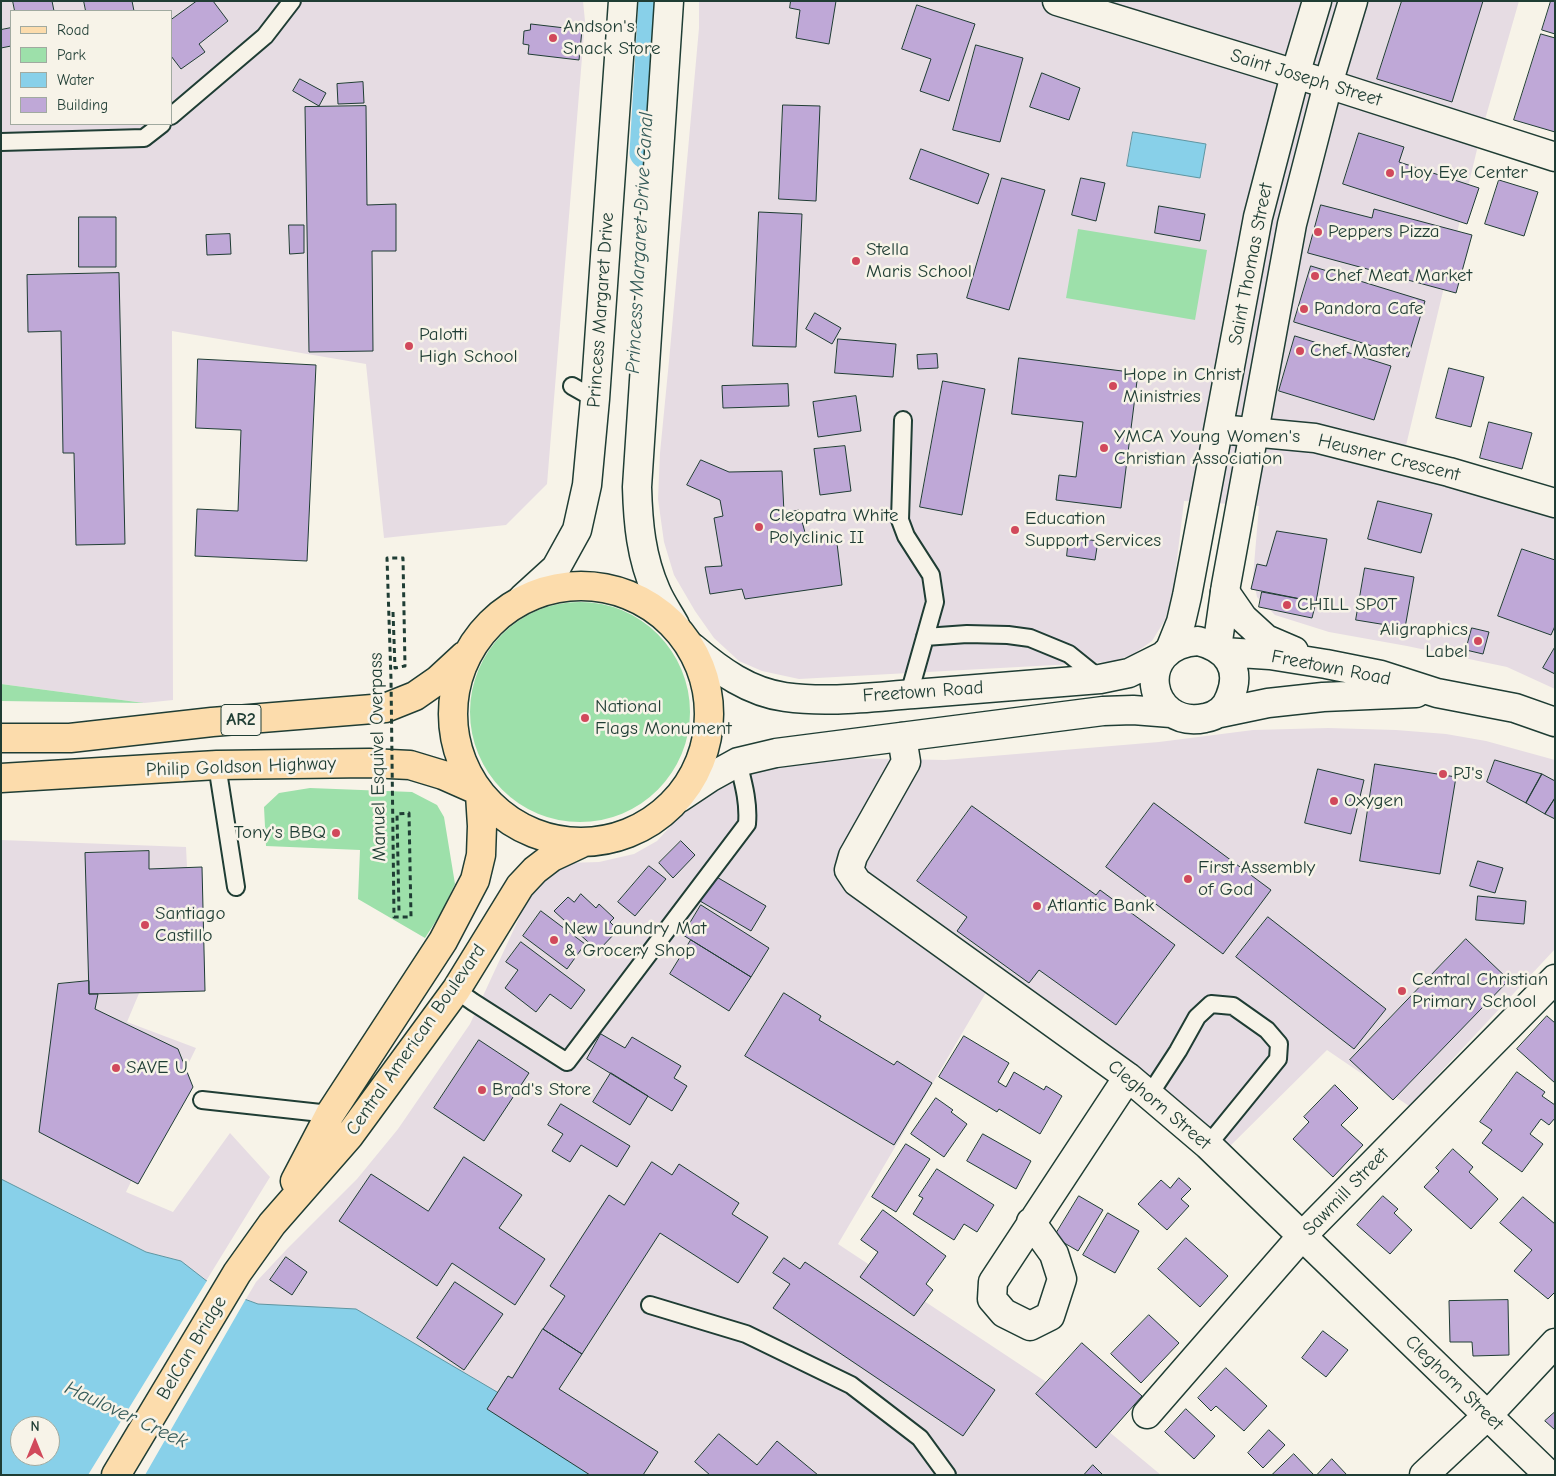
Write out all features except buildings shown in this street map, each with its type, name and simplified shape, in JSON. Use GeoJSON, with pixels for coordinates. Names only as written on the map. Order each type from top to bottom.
{"type":"FeatureCollection","features":[{"type":"Feature","properties":{"kind":"main road"},"geometry":{"type":"LineString","coordinates":[[563,586],[604,586],[643,600],[676,625],[693,648],[708,685],[710,725],[701,764],[679,798],[652,822],[620,837],[584,842],[545,837],[509,821],[478,792],[460,759],[452,724],[454,689],[465,655],[490,622],[523,598],[563,586]]}},
{"type":"Feature","properties":{"kind":"main road","name":"AR2"},"geometry":{"type":"LineString","coordinates":[[1,738],[70,738],[212,722],[385,708],[415,696],[438,680],[465,655]]}},
{"type":"Feature","properties":{"kind":"main road","name":"Philip Goldson Highway"},"geometry":{"type":"LineString","coordinates":[[1,778],[217,766],[369,762],[410,766],[443,775],[478,792]]}},
{"type":"Feature","properties":{"kind":"main road","name":"Central American Boulevard"},"geometry":{"type":"LineString","coordinates":[[272,1224],[330,1114],[442,941],[475,880],[481,855],[482,826],[478,792]]}},
{"type":"Feature","properties":{"kind":"main road","name":"Central American Boulevard"},"geometry":{"type":"LineString","coordinates":[[237,1272],[272,1224],[349,1136],[456,990],[520,886],[535,870],[552,858],[584,842]]}},
{"type":"Feature","properties":{"kind":"main road","name":"BelCan Bridge"},"geometry":{"type":"LineString","coordinates":[[116,1475],[237,1272]]}},
{"type":"Feature","properties":{"kind":"street","name":"Princess Margaret Drive"},"geometry":{"type":"LineString","coordinates":[[523,598],[556,568],[577,530],[587,485],[583,393],[623,1]]}},
{"type":"Feature","properties":{"kind":"street"},"geometry":{"type":"LineString","coordinates":[[669,1],[637,488],[638,519],[643,553],[656,591],[676,625]]}},
{"type":"Feature","properties":{"kind":"street","name":"Saint Joseph Street"},"geometry":{"type":"LineString","coordinates":[[1057,1],[1328,84],[1555,157]]}},
{"type":"Feature","properties":{"kind":"street","name":"Saint Thomas Street"},"geometry":{"type":"LineString","coordinates":[[1167,652],[1181,622],[1187,596],[1258,217],[1295,75],[1317,1]]}},
{"type":"Feature","properties":{"kind":"street","name":"Saint Thomas Street"},"geometry":{"type":"LineString","coordinates":[[1220,650],[1226,592],[1292,224],[1328,84],[1353,1]]}},
{"type":"Feature","properties":{"kind":"street","name":"Heusner Crescent"},"geometry":{"type":"LineString","coordinates":[[1219,429],[1315,438],[1450,472],[1555,503]]}},
{"type":"Feature","properties":{"kind":"street"},"geometry":{"type":"LineString","coordinates":[[1226,592],[1243,618],[1266,639],[1326,664]]}},
{"type":"Feature","properties":{"kind":"street"},"geometry":{"type":"LineString","coordinates":[[1198,641],[1211,644],[1220,650],[1231,663],[1234,675],[1229,701],[1220,713],[1195,720],[1171,713],[1158,696],[1154,676],[1167,652],[1184,642],[1198,641]]}},
{"type":"Feature","properties":{"kind":"street","name":"Freetown Road"},"geometry":{"type":"LineString","coordinates":[[693,648],[720,670],[747,686],[784,697],[822,699],[1100,679],[1129,673],[1167,652]]}},
{"type":"Feature","properties":{"kind":"street","name":"Freetown Road"},"geometry":{"type":"LineString","coordinates":[[1220,650],[1270,655],[1381,675],[1437,692],[1515,708],[1555,722]]}},
{"type":"Feature","properties":{"kind":"street","name":"Freetown Road"},"geometry":{"type":"LineString","coordinates":[[1220,713],[1268,703],[1323,697],[1437,692]]}},
{"type":"Feature","properties":{"kind":"street","name":"Freetown Road"},"geometry":{"type":"LineString","coordinates":[[679,798],[738,762],[776,753],[1103,711],[1133,710],[1171,713]]}},
{"type":"Feature","properties":{"kind":"street","name":"Cleghorn Street"},"geometry":{"type":"LineString","coordinates":[[902,737],[906,762],[853,856],[849,870],[857,882],[1150,1094],[1208,1145],[1550,1475]]}},
{"type":"Feature","properties":{"kind":"street","name":"Sawmill Street"},"geometry":{"type":"LineString","coordinates":[[1146,1414],[1302,1236],[1555,979]]}},
{"type":"Feature","properties":{"kind":"street"},"geometry":{"type":"LineString","coordinates":[[1032,1222],[1128,1077]]}},
{"type":"Feature","properties":{"kind":"street"},"geometry":{"type":"LineString","coordinates":[[1424,1475],[1488,1416],[1555,1344]]}},
{"type":"Feature","properties":{"kind":"lane"},"geometry":{"type":"LineString","coordinates":[[172,115],[266,36],[292,1]]}},
{"type":"Feature","properties":{"kind":"lane"},"geometry":{"type":"LineString","coordinates":[[1,142],[144,138],[161,125]]}},
{"type":"Feature","properties":{"kind":"lane"},"geometry":{"type":"LineString","coordinates":[[903,420],[900,520],[906,536],[931,575],[935,602],[909,694]]}},
{"type":"Feature","properties":{"kind":"lane"},"geometry":{"type":"LineString","coordinates":[[925,637],[967,634],[1008,635],[1030,638],[1069,654],[1100,679]]}},
{"type":"Feature","properties":{"kind":"lane"},"geometry":{"type":"LineString","coordinates":[[456,990],[568,1062],[747,824],[746,792],[738,762]]}},
{"type":"Feature","properties":{"kind":"lane"},"geometry":{"type":"LineString","coordinates":[[217,766],[236,887]]}},
{"type":"Feature","properties":{"kind":"lane"},"geometry":{"type":"LineString","coordinates":[[1150,1094],[1178,1051],[1197,1016],[1211,1004],[1233,1006],[1267,1030],[1280,1044],[1278,1059],[1208,1145]]}},
{"type":"Feature","properties":{"kind":"lane"},"geometry":{"type":"LineString","coordinates":[[202,1100],[330,1114]]}},
{"type":"Feature","properties":{"kind":"lane"},"geometry":{"type":"LineString","coordinates":[[650,1305],[746,1334],[851,1385],[920,1438],[947,1475]]}},
{"type":"Feature","properties":{"kind":"path","name":"Manuel Esquivel Overpass"},"geometry":{"type":"LineString","coordinates":[[393,612],[395,668],[405,666],[403,558],[387,558],[391,679],[394,917],[411,917],[409,813],[398,814],[399,912]]}},
{"type":"Feature","properties":{"kind":"shaded area","name":"Palotti High School"},"geometry":{"type":"Polygon","coordinates":[[[1,1],[583,1],[585,21],[547,484],[506,525],[384,538],[366,364],[172,331],[173,700],[144,703],[1,684],[1,1]]]}},
{"type":"Feature","properties":{"kind":"shaded area"},"geometry":{"type":"Polygon","coordinates":[[[699,1],[1519,1],[1480,137],[1403,458],[1555,512],[1555,689],[1507,667],[1329,632],[1275,615],[1257,597],[1253,577],[1259,506],[1184,501],[1173,593],[1165,620],[1152,641],[1132,655],[1110,662],[799,679],[762,671],[739,661],[714,638],[695,611],[674,575],[664,542],[658,499],[660,453],[699,28],[699,1]]]}},
{"type":"Feature","properties":{"kind":"shaded area"},"geometry":{"type":"Polygon","coordinates":[[[1328,728],[1446,734],[1486,741],[1555,760],[1555,949],[1409,1106],[1327,1050],[1223,1153],[1098,1037],[994,979],[838,1244],[1060,1391],[1161,1475],[638,1475],[246,1299],[256,1282],[357,1179],[398,1129],[470,1024],[527,901],[543,882],[566,863],[599,862],[634,854],[657,841],[678,818],[712,791],[746,773],[792,761],[846,758],[945,760],[1159,742],[1253,730],[1328,728]]]}},
{"type":"Feature","properties":{"kind":"shaded area"},"geometry":{"type":"Polygon","coordinates":[[[1,840],[186,847],[193,988],[140,991],[127,1022],[196,1048],[126,1192],[173,1212],[230,1133],[270,1177],[203,1286],[181,1261],[146,1252],[1,1179],[1,840]]]}},
{"type":"Feature","properties":{"kind":"green space"},"geometry":{"type":"Polygon","coordinates":[[[1078,229],[1207,250],[1195,320],[1066,298],[1078,229]]]}},
{"type":"Feature","properties":{"kind":"green space"},"geometry":{"type":"Polygon","coordinates":[[[569,602],[591,602],[622,610],[641,620],[658,634],[672,651],[682,670],[688,690],[690,712],[688,734],[682,754],[672,773],[658,790],[641,804],[612,818],[591,822],[569,822],[548,818],[528,809],[510,797],[495,782],[483,764],[474,744],[470,723],[470,701],[474,680],[483,660],[495,642],[510,627],[528,615],[548,606],[569,602]]]}},
{"type":"Feature","properties":{"kind":"green space"},"geometry":{"type":"Polygon","coordinates":[[[1,684],[144,703],[1,701],[1,684]]]}},
{"type":"Feature","properties":{"kind":"green space"},"geometry":{"type":"Polygon","coordinates":[[[310,788],[412,792],[437,805],[444,817],[455,884],[441,913],[425,938],[358,899],[360,850],[266,846],[264,807],[279,793],[310,788]]]}},
{"type":"Feature","properties":{"kind":"water"},"geometry":{"type":"Polygon","coordinates":[[[1133,132],[1206,144],[1200,178],[1127,166],[1133,132]]]}},
{"type":"Feature","properties":{"kind":"water","name":"Haulover Creek"},"geometry":{"type":"Polygon","coordinates":[[[1,1179],[146,1252],[181,1261],[217,1289],[258,1304],[356,1309],[638,1475],[1,1475],[1,1179]]]}},
{"type":"Feature","properties":{"kind":"pier"},"geometry":{"type":"Polygon","coordinates":[[[208,1279],[218,1287],[247,1297],[145,1475],[88,1475],[208,1279]]]}},
{"type":"Feature","properties":{"kind":"waterway","name":"Princess Margaret Drive Canal"},"geometry":{"type":"LineString","coordinates":[[645,153],[654,1]]}},
{"type":"Feature","properties":{"kind":"place","name":"Andson's Snack Store"},"geometry":{"type":"Point","coordinates":[553,38]}},
{"type":"Feature","properties":{"kind":"place","name":"Hoy Eye Center"},"geometry":{"type":"Point","coordinates":[1390,173]}},
{"type":"Feature","properties":{"kind":"place","name":"Peppers Pizza"},"geometry":{"type":"Point","coordinates":[1318,232]}},
{"type":"Feature","properties":{"kind":"place","name":"Stella Maris School"},"geometry":{"type":"Point","coordinates":[856,261]}},
{"type":"Feature","properties":{"kind":"place","name":"Chef Meat Market"},"geometry":{"type":"Point","coordinates":[1315,276]}},
{"type":"Feature","properties":{"kind":"place","name":"Pandora Cafe"},"geometry":{"type":"Point","coordinates":[1304,309]}},
{"type":"Feature","properties":{"kind":"place","name":"Palotti High School"},"geometry":{"type":"Point","coordinates":[409,346]}},
{"type":"Feature","properties":{"kind":"place","name":"Chef Master"},"geometry":{"type":"Point","coordinates":[1300,351]}},
{"type":"Feature","properties":{"kind":"place","name":"Hope in Christ Ministries"},"geometry":{"type":"Point","coordinates":[1113,386]}},
{"type":"Feature","properties":{"kind":"place","name":"YMCA Young Women's Christian Association"},"geometry":{"type":"Point","coordinates":[1104,448]}},
{"type":"Feature","properties":{"kind":"place","name":"Cleopatra White Polyclinic II"},"geometry":{"type":"Point","coordinates":[759,527]}},
{"type":"Feature","properties":{"kind":"place","name":"Education Support Services"},"geometry":{"type":"Point","coordinates":[1015,530]}},
{"type":"Feature","properties":{"kind":"place","name":"CHILL SPOT"},"geometry":{"type":"Point","coordinates":[1287,605]}},
{"type":"Feature","properties":{"kind":"place","name":"Aligraphics Label"},"geometry":{"type":"Point","coordinates":[1478,641]}},
{"type":"Feature","properties":{"kind":"place","name":"National Flags Monument"},"geometry":{"type":"Point","coordinates":[585,718]}},
{"type":"Feature","properties":{"kind":"place","name":"PJ's"},"geometry":{"type":"Point","coordinates":[1443,774]}},
{"type":"Feature","properties":{"kind":"place","name":"Oxygen"},"geometry":{"type":"Point","coordinates":[1334,801]}},
{"type":"Feature","properties":{"kind":"place","name":"Tony's BBQ"},"geometry":{"type":"Point","coordinates":[336,833]}},
{"type":"Feature","properties":{"kind":"place","name":"First Assembly of God"},"geometry":{"type":"Point","coordinates":[1188,879]}},
{"type":"Feature","properties":{"kind":"place","name":"Atlantic Bank"},"geometry":{"type":"Point","coordinates":[1037,906]}},
{"type":"Feature","properties":{"kind":"place","name":"Santiago Castillo"},"geometry":{"type":"Point","coordinates":[145,925]}},
{"type":"Feature","properties":{"kind":"place","name":"New Laundry Mat & Grocery Shop"},"geometry":{"type":"Point","coordinates":[554,940]}},
{"type":"Feature","properties":{"kind":"place","name":"Central Christian Primary School"},"geometry":{"type":"Point","coordinates":[1402,991]}},
{"type":"Feature","properties":{"kind":"place","name":"SAVE U"},"geometry":{"type":"Point","coordinates":[116,1068]}},
{"type":"Feature","properties":{"kind":"place","name":"Brad's Store"},"geometry":{"type":"Point","coordinates":[482,1090]}}]}
